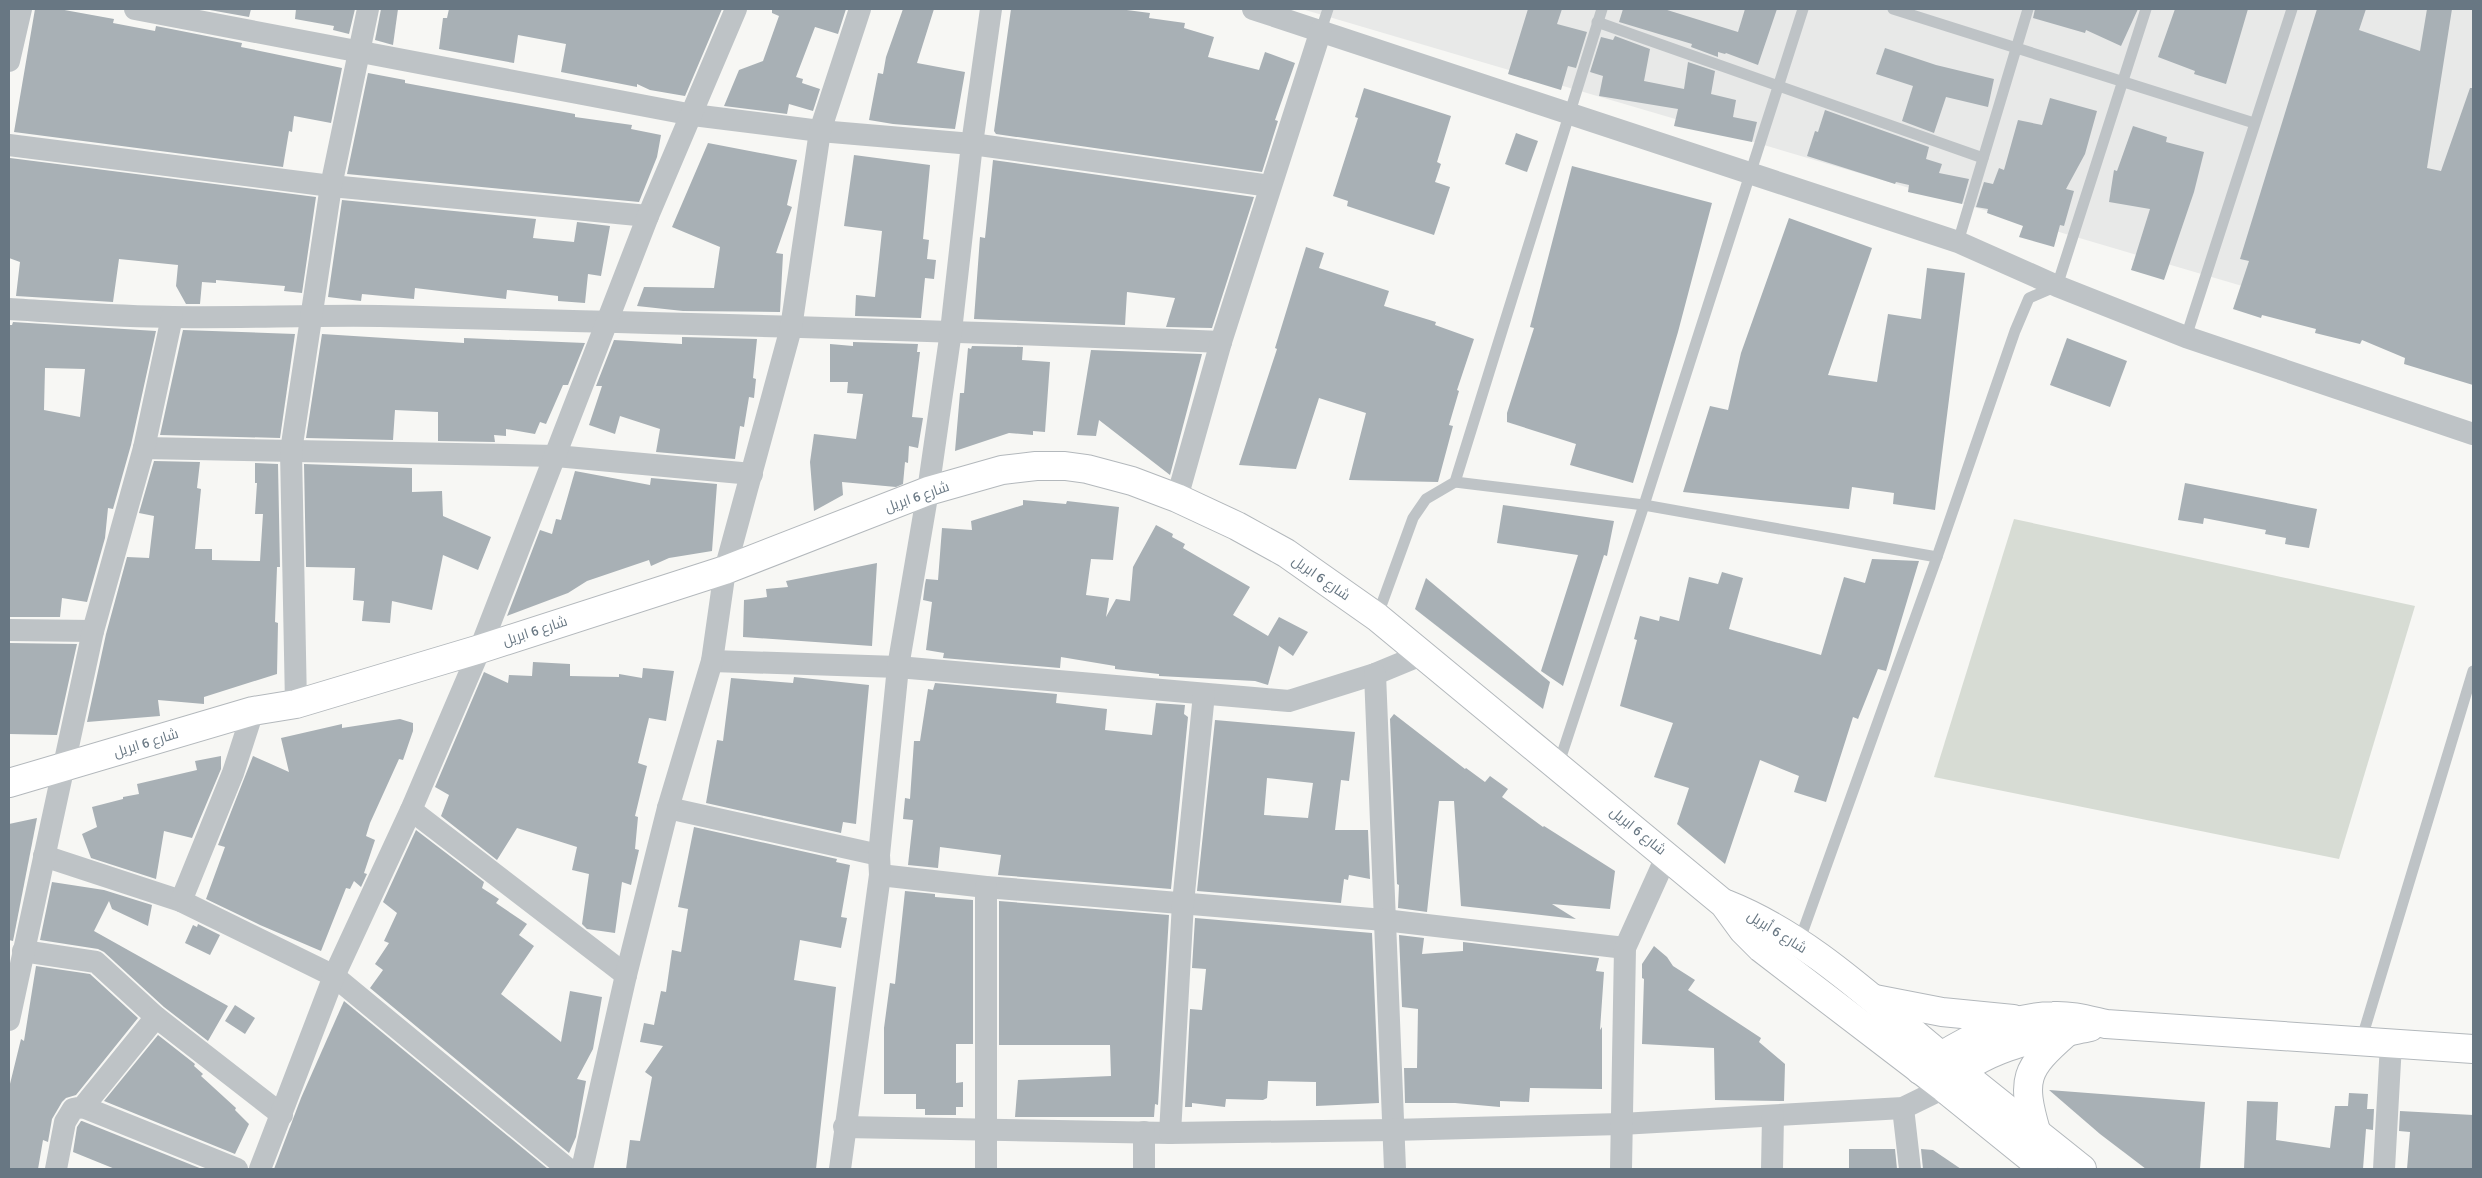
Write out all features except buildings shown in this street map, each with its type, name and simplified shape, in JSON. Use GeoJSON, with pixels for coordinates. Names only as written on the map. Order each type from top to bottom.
{"type":"FeatureCollection","features":[{"type":"Feature","properties":{"kind":"street"},"geometry":{"type":"LineString","coordinates":[[9,61],[21,9]]}},
{"type":"Feature","properties":{"kind":"street"},"geometry":{"type":"LineString","coordinates":[[135,9],[693,114],[820,131],[972,144],[1270,186]]}},
{"type":"Feature","properties":{"kind":"street"},"geometry":{"type":"LineString","coordinates":[[296,704],[291,451],[310,315],[331,186],[368,9]]}},
{"type":"Feature","properties":{"kind":"street"},"geometry":{"type":"LineString","coordinates":[[260,1169],[334,976],[411,810],[480,649],[648,216],[693,114],[736,9]]}},
{"type":"Feature","properties":{"kind":"street"},"geometry":{"type":"LineString","coordinates":[[582,1169],[626,975],[668,808],[712,661],[725,570],[791,328],[820,131],[860,9]]}},
{"type":"Feature","properties":{"kind":"street"},"geometry":{"type":"LineString","coordinates":[[840,1169],[844,1127],[880,865],[898,667],[928,491],[951,331],[972,144],[990,9]]}},
{"type":"Feature","properties":{"kind":"street"},"geometry":{"type":"LineString","coordinates":[[1253,9],[1750,171],[1958,242],[2057,286],[2186,337],[2473,434]]}},
{"type":"Feature","properties":{"kind":"street"},"geometry":{"type":"LineString","coordinates":[[1177,498],[1221,342],[1321,30]]}},
{"type":"Feature","properties":{"kind":"street"},"geometry":{"type":"LineString","coordinates":[[9,145],[331,186],[648,216]]}},
{"type":"Feature","properties":{"kind":"street"},"geometry":{"type":"LineString","coordinates":[[9,309],[172,317],[310,315],[951,331],[1221,342]]}},
{"type":"Feature","properties":{"kind":"street"},"geometry":{"type":"LineString","coordinates":[[9,1020],[93,631],[144,448],[172,317]]}},
{"type":"Feature","properties":{"kind":"street"},"geometry":{"type":"LineString","coordinates":[[144,448],[556,456],[752,474]]}},
{"type":"Feature","properties":{"kind":"street","name":"شارع 6 ابريل"},"geometry":{"type":"LineString","coordinates":[[9,784],[253,711],[296,704],[480,649],[725,570],[928,491],[1002,470],[1036,466],[1065,466],[1114,476],[1177,498],[1237,526],[1286,553],[1378,617],[1421,655],[1667,855],[1724,904]]}},
{"type":"Feature","properties":{"kind":"street"},"geometry":{"type":"LineString","coordinates":[[9,630],[93,631]]}},
{"type":"Feature","properties":{"kind":"street"},"geometry":{"type":"LineString","coordinates":[[712,661],[898,667],[1289,701],[1375,674],[1421,655]]}},
{"type":"Feature","properties":{"kind":"street"},"geometry":{"type":"LineString","coordinates":[[1375,674],[1395,1169]]}},
{"type":"Feature","properties":{"kind":"street"},"geometry":{"type":"LineString","coordinates":[[1170,1133],[1183,903],[1204,694]]}},
{"type":"Feature","properties":{"kind":"street"},"geometry":{"type":"LineString","coordinates":[[182,901],[233,773],[253,711]]}},
{"type":"Feature","properties":{"kind":"street"},"geometry":{"type":"LineString","coordinates":[[668,808],[880,865],[986,887],[1384,920],[1625,948]]}},
{"type":"Feature","properties":{"kind":"street"},"geometry":{"type":"LineString","coordinates":[[411,810],[626,975]]}},
{"type":"Feature","properties":{"kind":"street"},"geometry":{"type":"LineString","coordinates":[[1621,1169],[1625,948],[1667,855]]}},
{"type":"Feature","properties":{"kind":"street"},"geometry":{"type":"LineString","coordinates":[[44,856],[182,901],[334,976],[568,1169]]}},
{"type":"Feature","properties":{"kind":"street"},"geometry":{"type":"LineString","coordinates":[[986,887],[986,1169]]}},
{"type":"Feature","properties":{"kind":"street","name":"شارع 6 أبريل"},"geometry":{"type":"LineString","coordinates":[[1724,904],[1753,915],[1798,943],[1873,999],[1941,1071],[2044,1169]]}},
{"type":"Feature","properties":{"kind":"street","name":"شارع 6 أبريل"},"geometry":{"type":"LineString","coordinates":[[1724,904],[1743,930],[1761,948],[1941,1071],[2036,1131],[2082,1169]]}},
{"type":"Feature","properties":{"kind":"street"},"geometry":{"type":"LineString","coordinates":[[23,951],[96,962],[156,1017],[282,1115]]}},
{"type":"Feature","properties":{"kind":"street"},"geometry":{"type":"LineString","coordinates":[[1873,999],[1969,1015],[2024,1020]]}},
{"type":"Feature","properties":{"kind":"street"},"geometry":{"type":"LineString","coordinates":[[844,1127],[1170,1133],[1392,1130],[1621,1124],[1903,1108],[1976,1036],[2024,1020],[2051,1016],[2066,1016],[2106,1024],[2473,1049]]}},
{"type":"Feature","properties":{"kind":"street"},"geometry":{"type":"LineString","coordinates":[[83,1107],[156,1017]]}},
{"type":"Feature","properties":{"kind":"street"},"geometry":{"type":"LineString","coordinates":[[1941,1071],[2000,1050],[2106,1024]]}},
{"type":"Feature","properties":{"kind":"street"},"geometry":{"type":"LineString","coordinates":[[2036,1131],[2028,1104],[2028,1078],[2033,1066],[2068,1032]]}},
{"type":"Feature","properties":{"kind":"street"},"geometry":{"type":"LineString","coordinates":[[2384,1169],[2391,1044]]}},
{"type":"Feature","properties":{"kind":"street"},"geometry":{"type":"LineString","coordinates":[[56,1169],[65,1122],[73,1109],[83,1107],[237,1169]]}},
{"type":"Feature","properties":{"kind":"street"},"geometry":{"type":"LineString","coordinates":[[1903,1108],[1910,1169]]}},
{"type":"Feature","properties":{"kind":"street"},"geometry":{"type":"LineString","coordinates":[[1772,1169],[1773,1116]]}},
{"type":"Feature","properties":{"kind":"street"},"geometry":{"type":"LineString","coordinates":[[1144,1132],[1144,1169]]}},
{"type":"Feature","properties":{"kind":"lane"},"geometry":{"type":"LineString","coordinates":[[1321,30],[1328,9]]}},
{"type":"Feature","properties":{"kind":"lane"},"geometry":{"type":"LineString","coordinates":[[1455,482],[1568,113],[1602,9]]}},
{"type":"Feature","properties":{"kind":"lane"},"geometry":{"type":"LineString","coordinates":[[1557,766],[1644,505],[1803,9]]}},
{"type":"Feature","properties":{"kind":"lane"},"geometry":{"type":"LineString","coordinates":[[1893,9],[2254,123]]}},
{"type":"Feature","properties":{"kind":"lane"},"geometry":{"type":"LineString","coordinates":[[1958,242],[2015,47],[2028,9]]}},
{"type":"Feature","properties":{"kind":"lane"},"geometry":{"type":"LineString","coordinates":[[1798,943],[1937,557],[2014,331],[2029,298],[2057,286],[2146,9]]}},
{"type":"Feature","properties":{"kind":"lane"},"geometry":{"type":"LineString","coordinates":[[2186,337],[2292,9]]}},
{"type":"Feature","properties":{"kind":"lane"},"geometry":{"type":"LineString","coordinates":[[1597,22],[1983,158]]}},
{"type":"Feature","properties":{"kind":"lane"},"geometry":{"type":"LineString","coordinates":[[1378,617],[1413,518],[1426,499],[1455,482],[1644,505],[1937,557]]}},
{"type":"Feature","properties":{"kind":"lane"},"geometry":{"type":"LineString","coordinates":[[2360,1042],[2473,671]]}},
{"type":"Feature","properties":{"kind":"shaded area"},"geometry":{"type":"Polygon","coordinates":[[[1302,9],[2473,9],[2473,354],[1302,9]]]}},
{"type":"Feature","properties":{"kind":"shaded area"},"geometry":{"type":"Polygon","coordinates":[[[2014,519],[2415,606],[2339,859],[1934,777],[2014,519]]]}}]}
